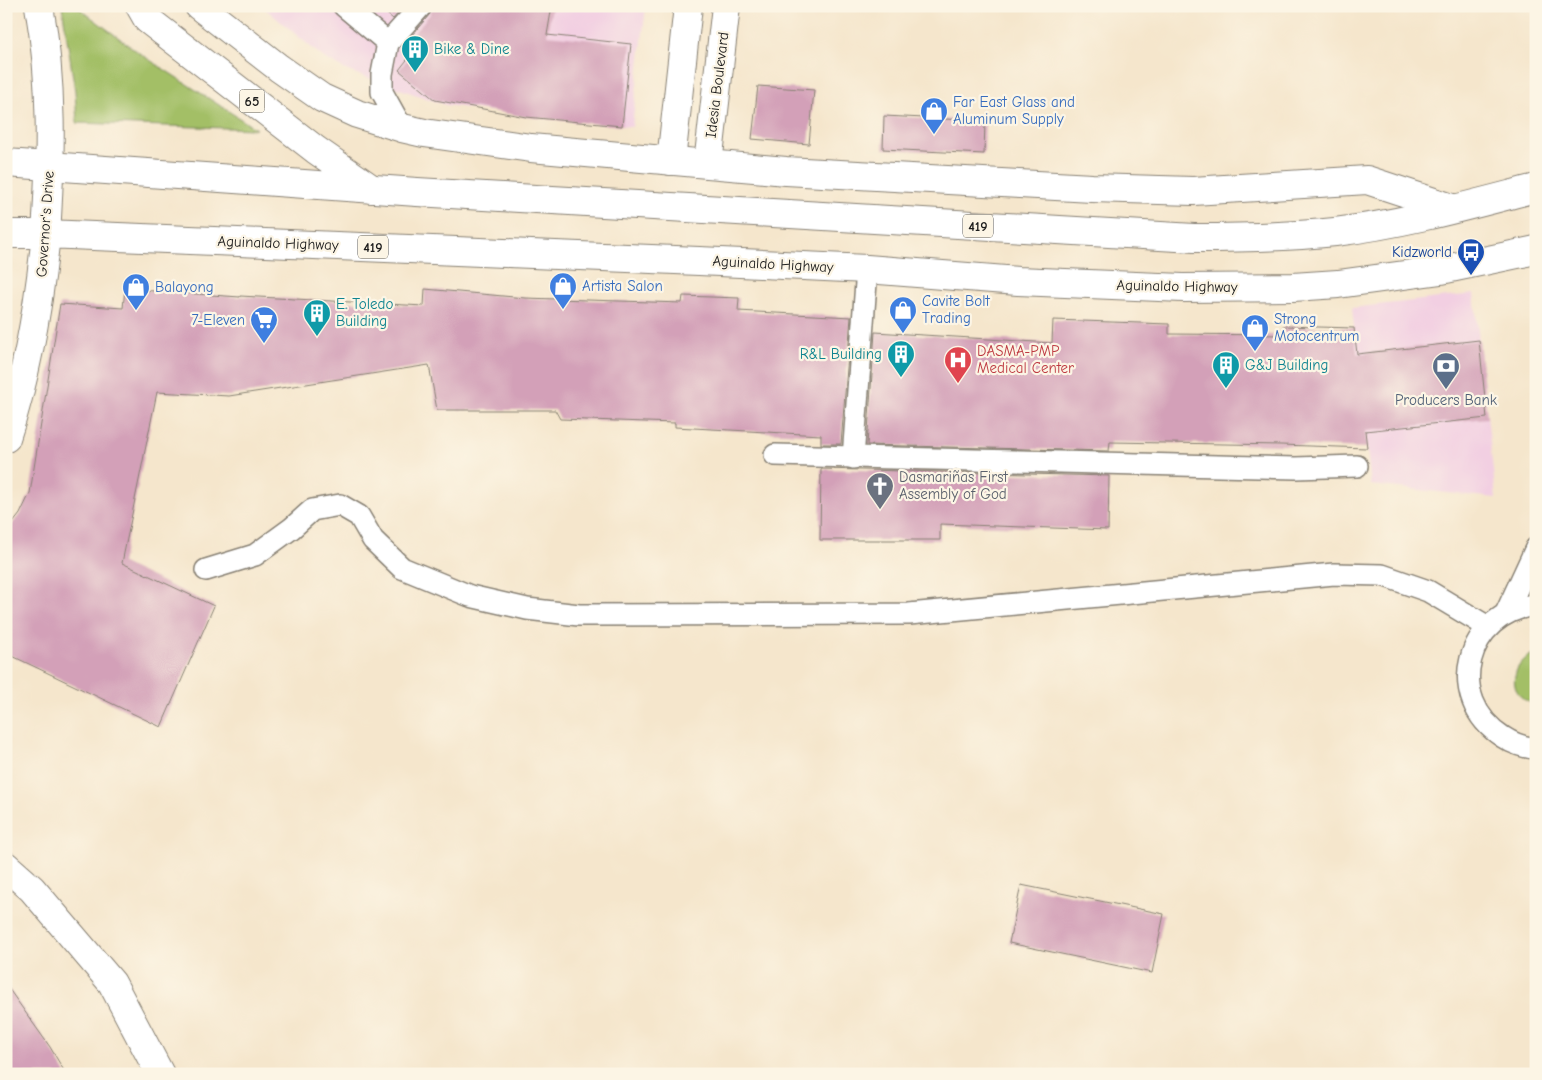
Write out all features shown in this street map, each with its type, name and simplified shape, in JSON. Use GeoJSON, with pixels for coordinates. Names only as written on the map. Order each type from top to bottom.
{"type":"FeatureCollection","features":[{"type":"Feature","properties":{"kind":"main road","name":"Governor's Drive"},"geometry":{"type":"LineString","coordinates":[[6,438],[14,415],[31,346],[39,299],[46,234],[50,166],[50,91],[39,6]]}},
{"type":"Feature","properties":{"kind":"main road","name":"65"},"geometry":{"type":"LineString","coordinates":[[140,6],[148,20],[316,150],[372,190]]}},
{"type":"Feature","properties":{"kind":"main road"},"geometry":{"type":"LineString","coordinates":[[199,6],[279,68],[322,98],[357,114],[402,128],[531,148],[708,164],[913,178],[1151,190],[1237,189],[1368,180],[1452,208]]}},
{"type":"Feature","properties":{"kind":"main road"},"geometry":{"type":"LineString","coordinates":[[672,161],[688,6]]}},
{"type":"Feature","properties":{"kind":"main road","name":"Idesia Boulevard"},"geometry":{"type":"LineString","coordinates":[[708,164],[726,6]]}},
{"type":"Feature","properties":{"kind":"main road","name":"419"},"geometry":{"type":"LineString","coordinates":[[6,164],[372,190],[1194,238],[1297,236],[1337,232],[1375,226],[1536,188]]}},
{"type":"Feature","properties":{"kind":"main road","name":"Aguinaldo Highway"},"geometry":{"type":"LineString","coordinates":[[6,234],[46,234],[867,269],[1018,281],[1183,288],[1293,287],[1338,284],[1432,272],[1536,250]]}},
{"type":"Feature","properties":{"kind":"main road"},"geometry":{"type":"LineString","coordinates":[[6,866],[32,889],[112,983],[160,1074]]}},
{"type":"Feature","properties":{"kind":"lane"},"geometry":{"type":"LineString","coordinates":[[344,6],[388,44]]}},
{"type":"Feature","properties":{"kind":"lane"},"geometry":{"type":"LineString","coordinates":[[402,128],[382,92],[382,74],[388,44],[421,6]]}},
{"type":"Feature","properties":{"kind":"lane"},"geometry":{"type":"LineString","coordinates":[[853,458],[867,269]]}},
{"type":"Feature","properties":{"kind":"lane"},"geometry":{"type":"LineString","coordinates":[[775,455],[1296,468],[1357,466]]}},
{"type":"Feature","properties":{"kind":"lane"},"geometry":{"type":"LineString","coordinates":[[206,570],[255,555],[292,528],[312,510],[340,505],[359,516],[373,540],[402,568],[470,596],[527,609],[579,615],[909,614],[1334,574],[1382,575],[1428,591],[1488,627]]}},
{"type":"Feature","properties":{"kind":"lane"},"geometry":{"type":"LineString","coordinates":[[1506,613],[1536,548]]}},
{"type":"Feature","properties":{"kind":"lane"},"geometry":{"type":"LineString","coordinates":[[1536,605],[1524,606],[1506,613],[1488,627],[1475,646],[1469,668],[1469,691],[1478,712],[1492,730],[1511,742],[1536,748]]}},
{"type":"Feature","properties":{"kind":"shaded area"},"geometry":{"type":"Polygon","coordinates":[[[262,6],[646,6],[632,127],[557,120],[446,105],[348,71],[324,58],[262,6]]]}},
{"type":"Feature","properties":{"kind":"shaded area"},"geometry":{"type":"Polygon","coordinates":[[[1474,294],[1496,498],[1371,485],[1352,308],[1474,294]]]}},
{"type":"Feature","properties":{"kind":"green space"},"geometry":{"type":"Polygon","coordinates":[[[62,6],[76,6],[142,55],[256,129],[77,123],[75,91],[62,6]]]}},
{"type":"Feature","properties":{"kind":"green space"},"geometry":{"type":"Polygon","coordinates":[[[1536,653],[1536,705],[1526,701],[1519,694],[1515,688],[1514,681],[1518,667],[1529,656],[1536,653]]]}},
{"type":"Feature","properties":{"kind":"building"},"geometry":{"type":"Polygon","coordinates":[[[378,6],[404,6],[393,19],[378,6]]]}},
{"type":"Feature","properties":{"kind":"building"},"geometry":{"type":"Polygon","coordinates":[[[433,6],[552,6],[547,35],[631,44],[622,126],[526,117],[435,100],[399,70],[421,42],[412,35],[430,14],[433,6]]]}},
{"type":"Feature","properties":{"kind":"building"},"geometry":{"type":"Polygon","coordinates":[[[758,86],[814,90],[809,144],[752,139],[758,86]]]}},
{"type":"Feature","properties":{"kind":"building","name":"Far East Glass and Aluminum Supply"},"geometry":{"type":"Polygon","coordinates":[[[884,116],[985,121],[984,154],[883,149],[884,116]]]}},
{"type":"Feature","properties":{"kind":"building"},"geometry":{"type":"Polygon","coordinates":[[[125,289],[424,306],[425,289],[525,298],[682,303],[683,296],[739,298],[738,311],[851,317],[841,444],[821,444],[821,435],[675,427],[675,423],[560,419],[555,410],[437,410],[429,365],[229,396],[157,392],[122,563],[214,606],[161,727],[6,653],[6,532],[20,514],[30,493],[60,304],[123,308],[125,289]]]}},
{"type":"Feature","properties":{"kind":"building"},"geometry":{"type":"Polygon","coordinates":[[[1053,320],[1169,324],[1169,334],[1283,335],[1283,326],[1354,328],[1357,354],[1479,340],[1487,418],[1365,431],[1367,448],[1110,442],[1109,451],[867,445],[875,332],[1052,343],[1053,320]]]}},
{"type":"Feature","properties":{"kind":"building"},"geometry":{"type":"Polygon","coordinates":[[[821,469],[1109,476],[1108,530],[940,524],[940,540],[820,540],[821,469]]]}},
{"type":"Feature","properties":{"kind":"building"},"geometry":{"type":"Polygon","coordinates":[[[1021,885],[1164,914],[1152,973],[1009,943],[1021,885]]]}},
{"type":"Feature","properties":{"kind":"building"},"geometry":{"type":"Polygon","coordinates":[[[6,985],[50,1047],[66,1074],[6,1074],[6,985]]]}},
{"type":"Feature","properties":{"kind":"place","name":"Bike & Dine"},"geometry":{"type":"Point","coordinates":[415,73]}},
{"type":"Feature","properties":{"kind":"place","name":"Far East Glass and Aluminum Supply"},"geometry":{"type":"Point","coordinates":[934,135]}},
{"type":"Feature","properties":{"kind":"place","name":"Kidzworld"},"geometry":{"type":"Point","coordinates":[1471,276]}},
{"type":"Feature","properties":{"kind":"place","name":"Artista Salon"},"geometry":{"type":"Point","coordinates":[563,310]}},
{"type":"Feature","properties":{"kind":"place","name":"Balayong"},"geometry":{"type":"Point","coordinates":[136,311]}},
{"type":"Feature","properties":{"kind":"place","name":"Cavite Bolt Trading"},"geometry":{"type":"Point","coordinates":[903,334]}},
{"type":"Feature","properties":{"kind":"place","name":"E. Toledo Building"},"geometry":{"type":"Point","coordinates":[317,337]}},
{"type":"Feature","properties":{"kind":"place","name":"7-Eleven"},"geometry":{"type":"Point","coordinates":[264,344]}},
{"type":"Feature","properties":{"kind":"place","name":"Strong Motocentrum"},"geometry":{"type":"Point","coordinates":[1255,352]}},
{"type":"Feature","properties":{"kind":"place","name":"R&L Building"},"geometry":{"type":"Point","coordinates":[901,378]}},
{"type":"Feature","properties":{"kind":"place","name":"DASMA-PMP Medical Center"},"geometry":{"type":"Point","coordinates":[958,384]}},
{"type":"Feature","properties":{"kind":"place","name":"G&J Building"},"geometry":{"type":"Point","coordinates":[1226,389]}},
{"type":"Feature","properties":{"kind":"place","name":"Producers Bank"},"geometry":{"type":"Point","coordinates":[1446,390]}},
{"type":"Feature","properties":{"kind":"place","name":"Dasmariñas First Assembly of God"},"geometry":{"type":"Point","coordinates":[880,510]}}]}
